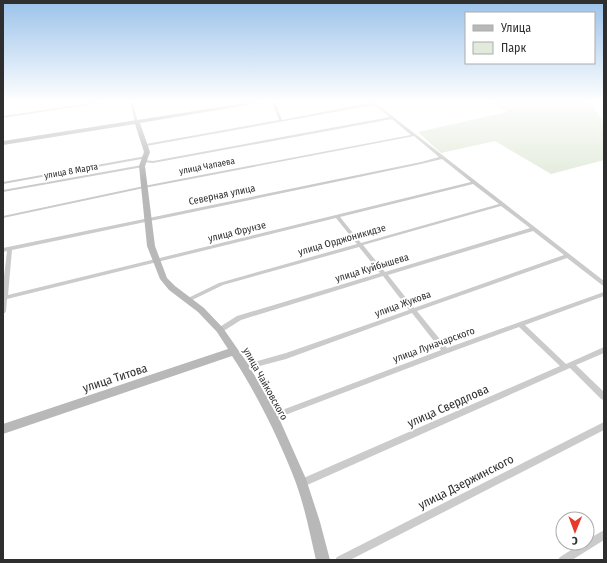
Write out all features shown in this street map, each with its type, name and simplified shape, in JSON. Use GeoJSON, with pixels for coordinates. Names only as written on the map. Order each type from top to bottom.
{"type":"FeatureCollection","features":[{"type":"Feature","properties":{"kind":"street"},"geometry":{"type":"LineString","coordinates":[[3,143],[97,128]]}},
{"type":"Feature","properties":{"kind":"street","name":"улица Чайковского"},"geometry":{"type":"LineString","coordinates":[[139,128],[147,152],[143,162],[144,187],[152,246],[157,261],[168,284],[201,310],[220,330],[245,368],[272,417],[302,483],[313,516],[323,560]]}},
{"type":"Feature","properties":{"kind":"street"},"geometry":{"type":"LineString","coordinates":[[146,145],[240,128]]}},
{"type":"Feature","properties":{"kind":"street","name":"улица 8 Марта"},"geometry":{"type":"LineString","coordinates":[[3,191],[143,162],[153,162],[336,128]]}},
{"type":"Feature","properties":{"kind":"street"},"geometry":{"type":"LineString","coordinates":[[406,128],[503,204],[566,256],[604,284]]}},
{"type":"Feature","properties":{"kind":"street","name":"улица Чапаева"},"geometry":{"type":"LineString","coordinates":[[3,217],[144,187],[415,135]]}},
{"type":"Feature","properties":{"kind":"street","name":"Северная улица"},"geometry":{"type":"LineString","coordinates":[[3,250],[443,157]]}},
{"type":"Feature","properties":{"kind":"street"},"geometry":{"type":"LineString","coordinates":[[3,183],[143,162]]}},
{"type":"Feature","properties":{"kind":"street","name":"улица Фрунзе"},"geometry":{"type":"LineString","coordinates":[[4,297],[157,261],[475,182]]}},
{"type":"Feature","properties":{"kind":"street","name":"улица Орджоникидзе"},"geometry":{"type":"LineString","coordinates":[[188,300],[221,284],[503,204]]}},
{"type":"Feature","properties":{"kind":"street"},"geometry":{"type":"LineString","coordinates":[[337,216],[446,351]]}},
{"type":"Feature","properties":{"kind":"street","name":"улица Куйбышева"},"geometry":{"type":"LineString","coordinates":[[220,330],[239,318],[533,229]]}},
{"type":"Feature","properties":{"kind":"street"},"geometry":{"type":"LineString","coordinates":[[3,311],[10,249]]}},
{"type":"Feature","properties":{"kind":"street","name":"улица Жукова"},"geometry":{"type":"LineString","coordinates":[[245,368],[286,356],[566,256]]}},
{"type":"Feature","properties":{"kind":"street","name":"улица Луначарского"},"geometry":{"type":"LineString","coordinates":[[272,417],[446,351],[604,294]]}},
{"type":"Feature","properties":{"kind":"street"},"geometry":{"type":"LineString","coordinates":[[520,324],[604,397]]}},
{"type":"Feature","properties":{"kind":"street","name":"улица Свердлова"},"geometry":{"type":"LineString","coordinates":[[302,483],[604,350]]}},
{"type":"Feature","properties":{"kind":"street","name":"улица Титова"},"geometry":{"type":"LineString","coordinates":[[3,429],[234,351]]}},
{"type":"Feature","properties":{"kind":"street","name":"улица Дзержинского"},"geometry":{"type":"LineString","coordinates":[[340,560],[604,426]]}},
{"type":"Feature","properties":{"kind":"street"},"geometry":{"type":"LineString","coordinates":[[563,560],[604,535]]}},
{"type":"Feature","properties":{"kind":"green space"},"geometry":{"type":"Polygon","coordinates":[[[435,128],[604,128],[604,160],[551,174],[495,141],[441,153],[418,132],[435,128]]]}}]}
